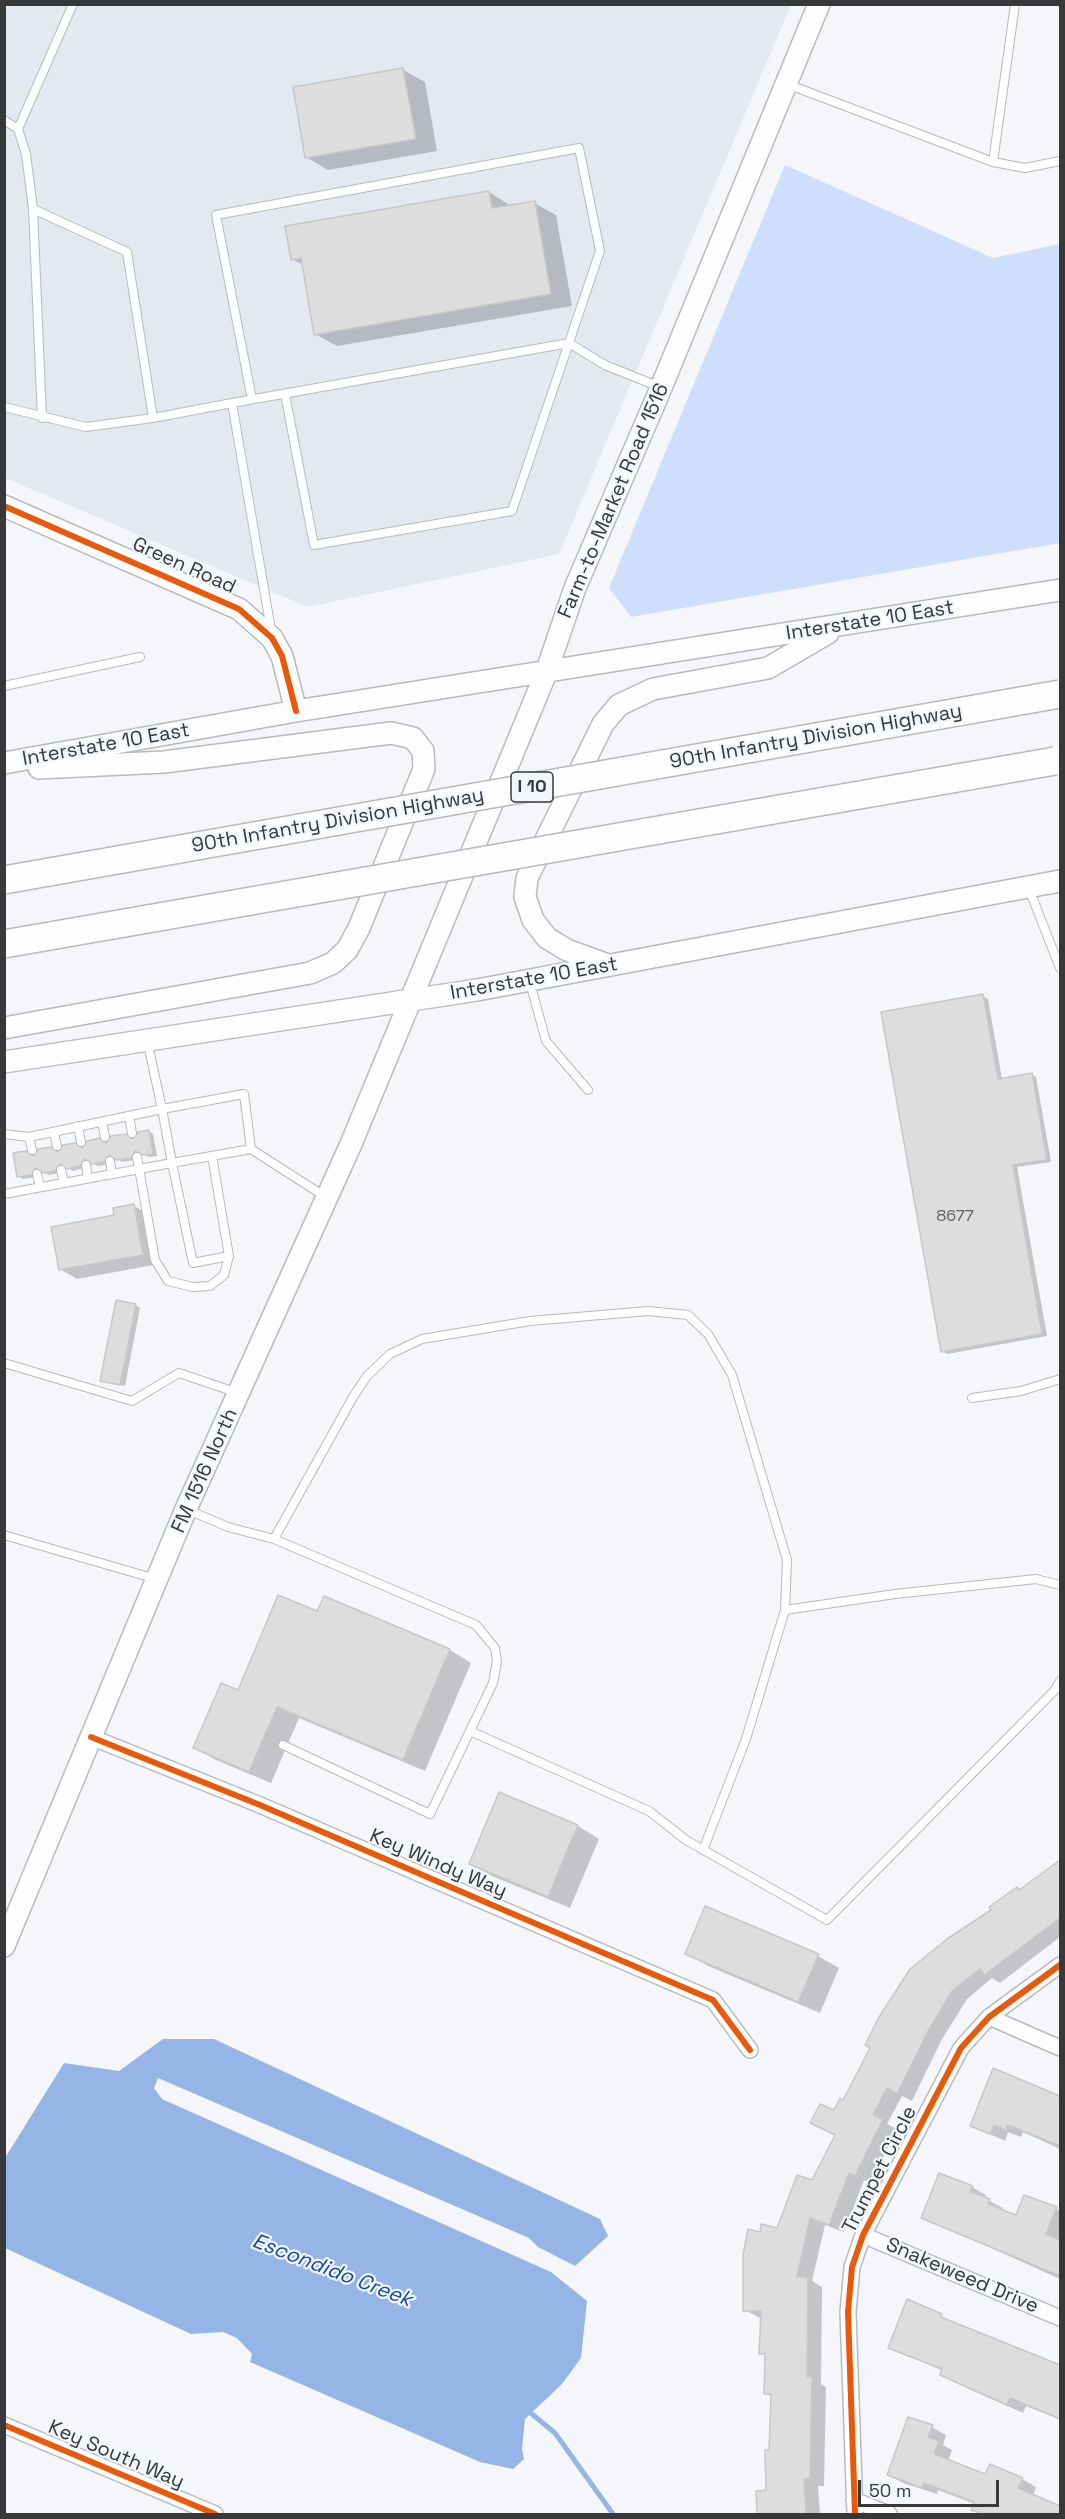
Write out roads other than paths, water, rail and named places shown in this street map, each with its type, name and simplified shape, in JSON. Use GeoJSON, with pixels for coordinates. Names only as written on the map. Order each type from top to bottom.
{"type":"FeatureCollection","features":[{"type":"Feature","properties":{"kind":"highway","name":"90th Infantry Division Highway"},"geometry":{"type":"LineString","coordinates":[[4,880],[1060,694]]}},
{"type":"Feature","properties":{"kind":"highway"},"geometry":{"type":"LineString","coordinates":[[4,944],[1055,761]]}},
{"type":"Feature","properties":{"kind":"main road","name":"Farm-to-Market Road 1516"},"geometry":{"type":"LineString","coordinates":[[412,998],[546,673],[575,588],[662,387],[819,4]]}},
{"type":"Feature","properties":{"kind":"main road","name":"Green Road"},"geometry":{"type":"LineString","coordinates":[[4,506],[214,596],[239,609],[272,638],[282,656],[296,711]]}},
{"type":"Feature","properties":{"kind":"main road","name":"Interstate 10 East"},"geometry":{"type":"LineString","coordinates":[[4,763],[296,711],[838,627],[1060,590]]}},
{"type":"Feature","properties":{"kind":"main road"},"geometry":{"type":"LineString","coordinates":[[611,966],[567,950],[547,938],[533,920],[525,897],[527,878],[603,724],[619,705],[653,690],[768,668],[838,627]]}},
{"type":"Feature","properties":{"kind":"main road"},"geometry":{"type":"LineString","coordinates":[[4,770],[164,762],[391,733],[413,738],[423,751],[424,769],[359,928],[347,950],[333,963],[310,973],[4,1028]]}},
{"type":"Feature","properties":{"kind":"main road","name":"Interstate 10 East"},"geometry":{"type":"LineString","coordinates":[[4,1062],[530,980],[1029,889],[1060,881]]}},
{"type":"Feature","properties":{"kind":"main road","name":"FM 1516 North"},"geometry":{"type":"LineString","coordinates":[[4,1947],[186,1509],[240,1393],[412,998]]}},
{"type":"Feature","properties":{"kind":"street","name":"Key Windy Way"},"geometry":{"type":"LineString","coordinates":[[91,1737],[260,1805],[713,2000],[750,2050]]}},
{"type":"Feature","properties":{"kind":"street","name":"Trumpet Circle"},"geometry":{"type":"LineString","coordinates":[[855,2507],[848,2312],[852,2267],[863,2235],[961,2048],[989,2017],[1060,1965]]}},
{"type":"Feature","properties":{"kind":"street"},"geometry":{"type":"LineString","coordinates":[[989,2017],[1060,2048]]}},
{"type":"Feature","properties":{"kind":"street","name":"Snakeweed Drive"},"geometry":{"type":"LineString","coordinates":[[863,2235],[1060,2318]]}},
{"type":"Feature","properties":{"kind":"street","name":"Key South Way"},"geometry":{"type":"LineString","coordinates":[[4,2425],[214,2514]]}},
{"type":"Feature","properties":{"kind":"street"},"geometry":{"type":"LineString","coordinates":[[855,2507],[890,2514]]}},
{"type":"Feature","properties":{"kind":"lane"},"geometry":{"type":"LineString","coordinates":[[18,129],[73,4]]}},
{"type":"Feature","properties":{"kind":"lane"},"geometry":{"type":"LineString","coordinates":[[993,162],[1015,4]]}},
{"type":"Feature","properties":{"kind":"lane"},"geometry":{"type":"LineString","coordinates":[[785,83],[993,162],[1025,168],[1060,160]]}},
{"type":"Feature","properties":{"kind":"lane"},"geometry":{"type":"LineString","coordinates":[[4,120],[18,129],[26,154],[33,209],[42,418]]}},
{"type":"Feature","properties":{"kind":"lane"},"geometry":{"type":"LineString","coordinates":[[252,399],[216,215],[579,148],[600,251],[512,511],[314,545],[285,394]]}},
{"type":"Feature","properties":{"kind":"lane"},"geometry":{"type":"LineString","coordinates":[[33,209],[127,252],[153,418]]}},
{"type":"Feature","properties":{"kind":"lane"},"geometry":{"type":"LineString","coordinates":[[4,407],[86,427],[153,418],[569,343],[605,365],[662,387]]}},
{"type":"Feature","properties":{"kind":"lane"},"geometry":{"type":"LineString","coordinates":[[232,403],[272,638]]}},
{"type":"Feature","properties":{"kind":"lane"},"geometry":{"type":"LineString","coordinates":[[4,686],[140,657]]}},
{"type":"Feature","properties":{"kind":"lane"},"geometry":{"type":"LineString","coordinates":[[1029,889],[1060,968]]}},
{"type":"Feature","properties":{"kind":"lane"},"geometry":{"type":"LineString","coordinates":[[530,980],[546,1041],[588,1090]]}},
{"type":"Feature","properties":{"kind":"lane"},"geometry":{"type":"LineString","coordinates":[[146,1039],[193,1263],[229,1256]]}},
{"type":"Feature","properties":{"kind":"lane"},"geometry":{"type":"LineString","coordinates":[[4,1134],[29,1137],[244,1094],[251,1149]]}},
{"type":"Feature","properties":{"kind":"lane"},"geometry":{"type":"LineString","coordinates":[[129,1116],[132,1133]]}},
{"type":"Feature","properties":{"kind":"lane"},"geometry":{"type":"LineString","coordinates":[[102,1122],[105,1137]]}},
{"type":"Feature","properties":{"kind":"lane"},"geometry":{"type":"LineString","coordinates":[[78,1126],[81,1142]]}},
{"type":"Feature","properties":{"kind":"lane"},"geometry":{"type":"LineString","coordinates":[[54,1132],[57,1146]]}},
{"type":"Feature","properties":{"kind":"lane"},"geometry":{"type":"LineString","coordinates":[[29,1137],[32,1150]]}},
{"type":"Feature","properties":{"kind":"lane"},"geometry":{"type":"LineString","coordinates":[[4,1194],[251,1149],[326,1197]]}},
{"type":"Feature","properties":{"kind":"lane"},"geometry":{"type":"LineString","coordinates":[[137,1156],[155,1260],[168,1281],[193,1287],[210,1286],[224,1275],[229,1256],[212,1156]]}},
{"type":"Feature","properties":{"kind":"lane"},"geometry":{"type":"LineString","coordinates":[[110,1161],[112,1174]]}},
{"type":"Feature","properties":{"kind":"lane"},"geometry":{"type":"LineString","coordinates":[[86,1165],[88,1179]]}},
{"type":"Feature","properties":{"kind":"lane"},"geometry":{"type":"LineString","coordinates":[[61,1170],[64,1183]]}},
{"type":"Feature","properties":{"kind":"lane"},"geometry":{"type":"LineString","coordinates":[[37,1174],[40,1187]]}},
{"type":"Feature","properties":{"kind":"lane"},"geometry":{"type":"LineString","coordinates":[[274,1539],[352,1397],[367,1376],[390,1354],[422,1339],[530,1321],[648,1311],[688,1315],[708,1334],[732,1375],[787,1560],[785,1610],[746,1739],[703,1850]]}},
{"type":"Feature","properties":{"kind":"lane"},"geometry":{"type":"LineString","coordinates":[[4,1363],[132,1401],[179,1373],[240,1393]]}},
{"type":"Feature","properties":{"kind":"lane"},"geometry":{"type":"LineString","coordinates":[[972,1398],[1021,1390],[1060,1379]]}},
{"type":"Feature","properties":{"kind":"lane"},"geometry":{"type":"LineString","coordinates":[[186,1509],[228,1527],[274,1539],[476,1626],[495,1648],[497,1661],[493,1683],[430,1814],[283,1745]]}},
{"type":"Feature","properties":{"kind":"lane"},"geometry":{"type":"LineString","coordinates":[[4,1535],[157,1579]]}},
{"type":"Feature","properties":{"kind":"lane"},"geometry":{"type":"LineString","coordinates":[[785,1610],[895,1594],[1036,1579],[1060,1585]]}},
{"type":"Feature","properties":{"kind":"lane"},"geometry":{"type":"LineString","coordinates":[[470,1731],[649,1811],[686,1840],[826,1920],[1055,1690],[1060,1681]]}},
{"type":"Feature","properties":{"kind":"water"},"geometry":{"type":"Polygon","coordinates":[[[163,2039],[214,2039],[600,2219],[608,2236],[575,2266],[538,2247],[529,2238],[158,2078],[154,2088],[162,2099],[551,2272],[587,2301],[581,2358],[562,2384],[525,2419],[522,2449],[524,2459],[513,2469],[480,2462],[250,2362],[252,2354],[237,2338],[223,2332],[191,2334],[5,2248],[5,2158],[64,2063],[119,2071],[163,2039]]]}},
{"type":"Feature","properties":{"kind":"waterway","name":"Escondido Creek"},"geometry":{"type":"LineString","coordinates":[[527,2410],[555,2433],[613,2514]]}}]}
